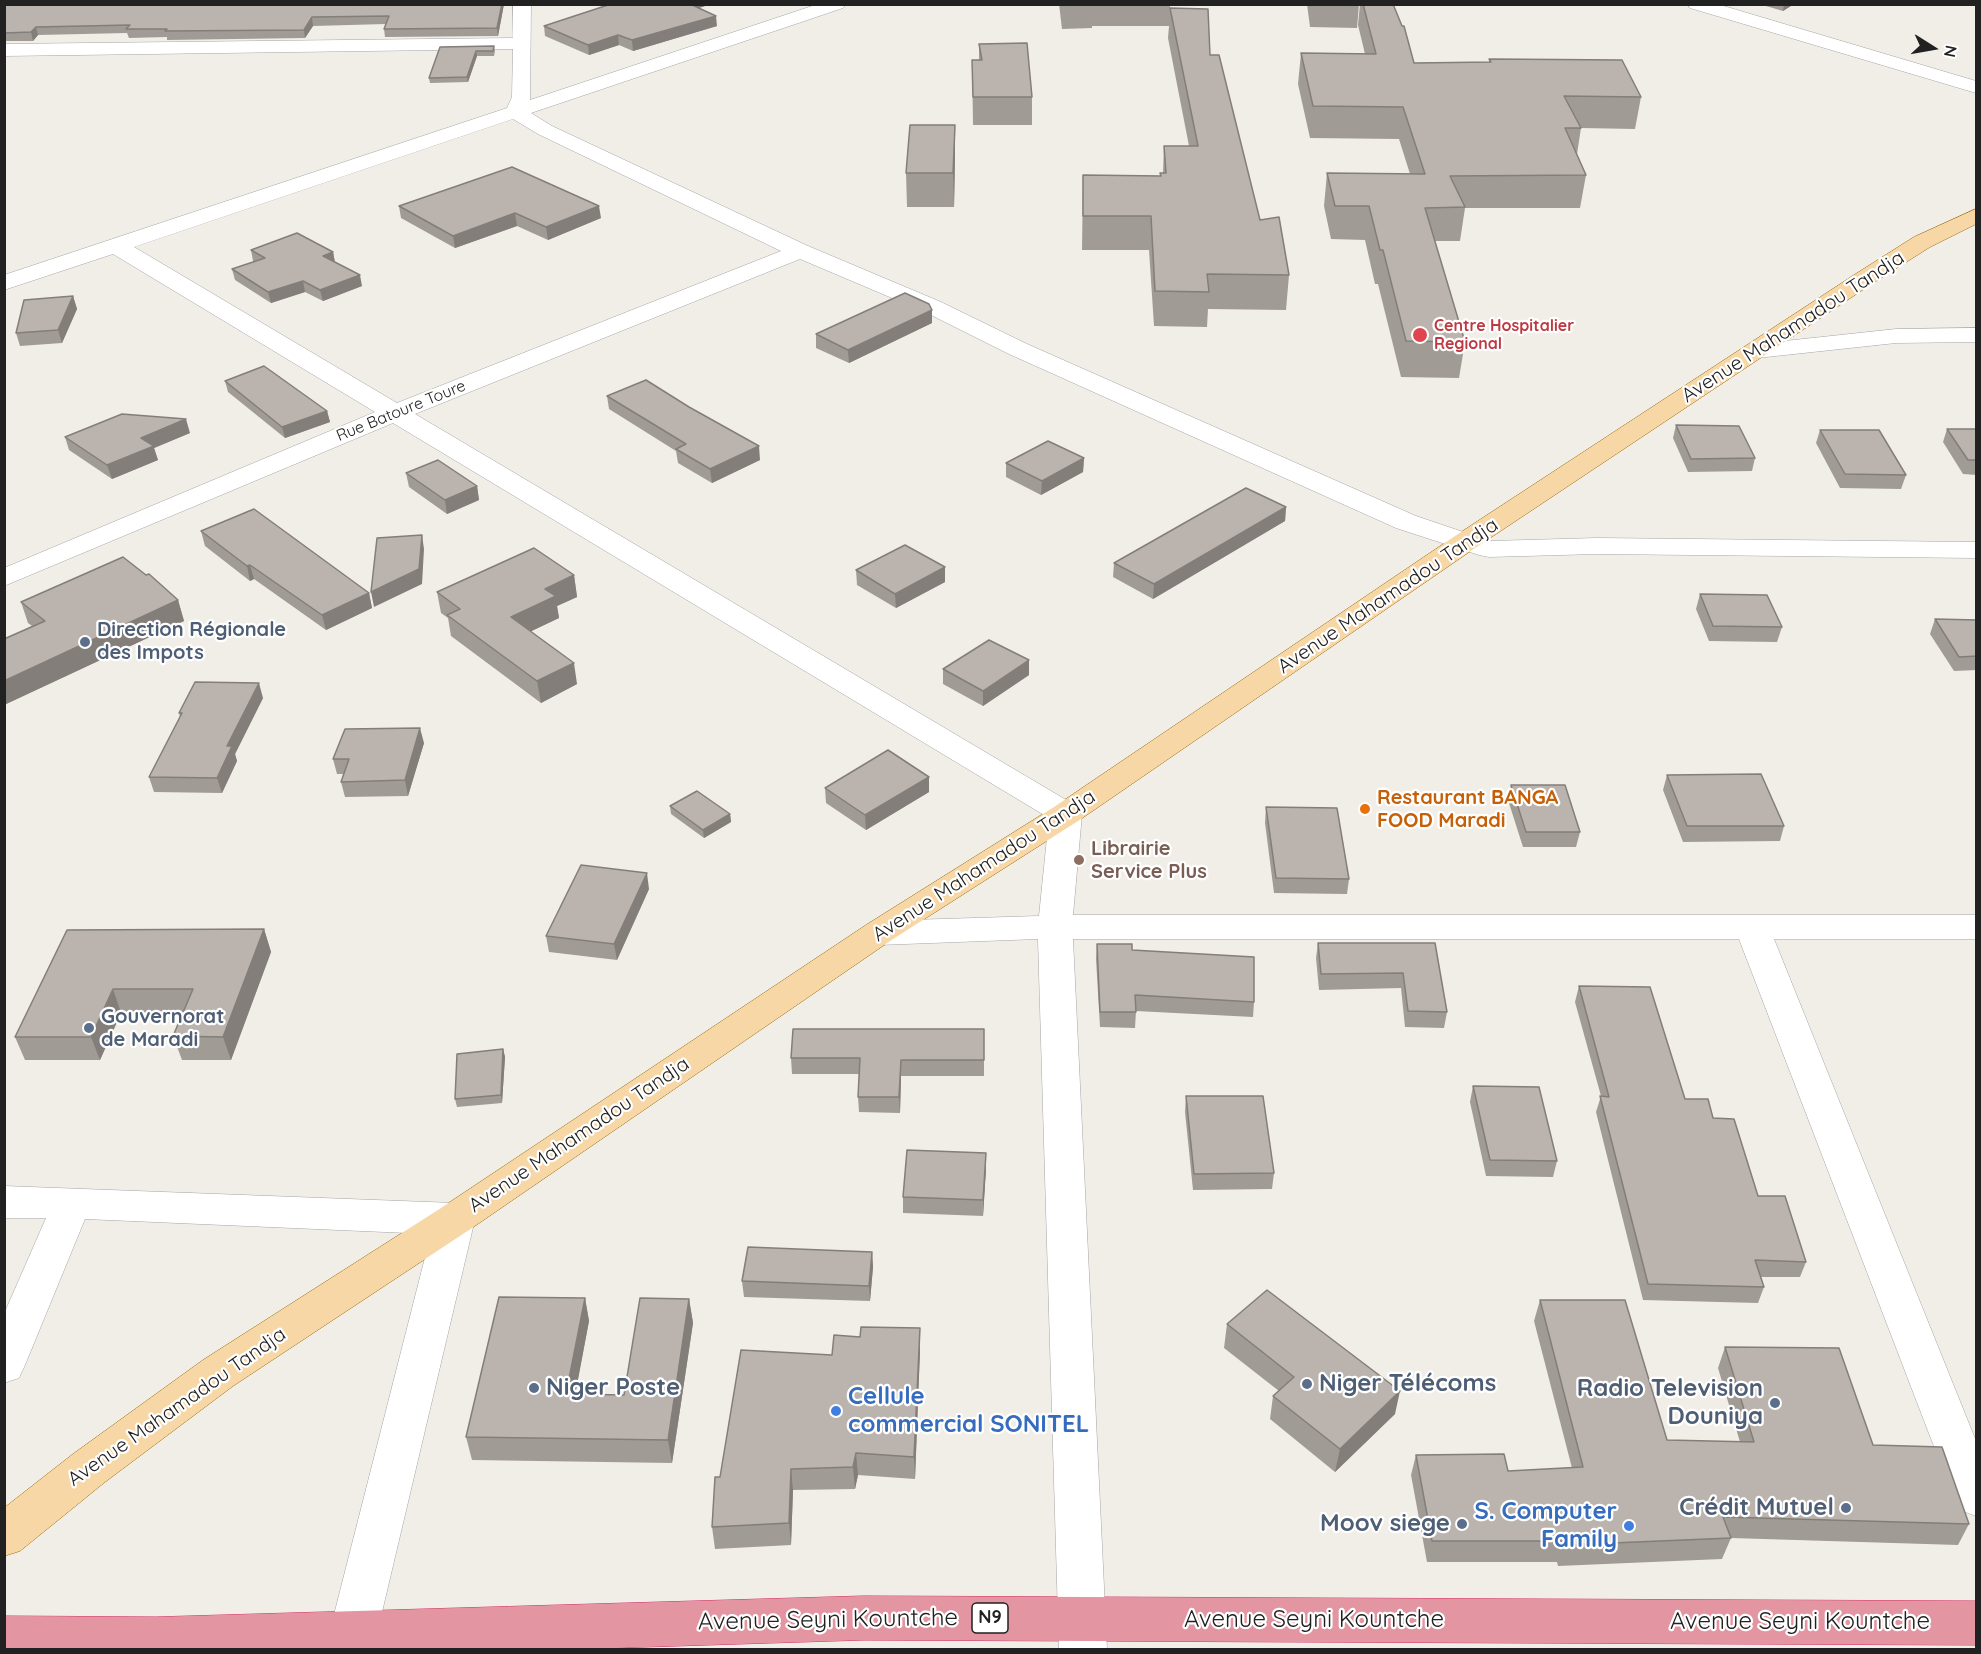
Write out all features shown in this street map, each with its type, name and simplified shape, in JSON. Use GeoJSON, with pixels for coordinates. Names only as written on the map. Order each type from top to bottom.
{"type":"FeatureCollection","features":[{"type":"Feature","properties":{"kind":"highway","name":"Avenue Seyni Kountche"},"geometry":{"type":"LineString","coordinates":[[4,1638],[351,1641],[864,1617],[1082,1634],[1977,1623]]}},
{"type":"Feature","properties":{"kind":"main road","name":"Avenue Mahamadou Tandja"},"geometry":{"type":"LineString","coordinates":[[4,1536],[89,1467],[218,1373],[455,1219],[878,933],[1066,814],[1475,536],[1922,242],[1977,216]]}},
{"type":"Feature","properties":{"kind":"street"},"geometry":{"type":"LineString","coordinates":[[522,4],[520,43],[526,104],[545,130],[800,251],[933,307],[1018,349],[1406,522],[1475,536]]}},
{"type":"Feature","properties":{"kind":"street"},"geometry":{"type":"LineString","coordinates":[[4,283],[526,104],[837,4]]}},
{"type":"Feature","properties":{"kind":"street"},"geometry":{"type":"LineString","coordinates":[[1696,4],[1738,9],[1977,87]]}},
{"type":"Feature","properties":{"kind":"street"},"geometry":{"type":"LineString","coordinates":[[4,50],[520,43]]}},
{"type":"Feature","properties":{"kind":"street"},"geometry":{"type":"LineString","coordinates":[[526,104],[576,122],[950,295],[1200,406]]}},
{"type":"Feature","properties":{"kind":"street"},"geometry":{"type":"LineString","coordinates":[[116,246],[1066,814],[1055,927],[1082,1634]]}},
{"type":"Feature","properties":{"kind":"street","name":"Rue Batoure Toure"},"geometry":{"type":"LineString","coordinates":[[4,578],[397,412],[800,251]]}},
{"type":"Feature","properties":{"kind":"street"},"geometry":{"type":"LineString","coordinates":[[1757,351],[1896,336],[1977,335]]}},
{"type":"Feature","properties":{"kind":"street"},"geometry":{"type":"LineString","coordinates":[[1215,437],[1252,429],[1406,499],[1475,536],[1489,549],[1597,546],[1977,550]]}},
{"type":"Feature","properties":{"kind":"street"},"geometry":{"type":"LineString","coordinates":[[878,933],[1055,927],[1977,927]]}},
{"type":"Feature","properties":{"kind":"street"},"geometry":{"type":"LineString","coordinates":[[1752,927],[1977,1496]]}},
{"type":"Feature","properties":{"kind":"street"},"geometry":{"type":"LineString","coordinates":[[4,1202],[455,1219],[351,1641]]}},
{"type":"Feature","properties":{"kind":"street"},"geometry":{"type":"LineString","coordinates":[[4,1365],[72,1203]]}},
{"type":"Feature","properties":{"kind":"building"},"geometry":{"type":"Polygon","coordinates":[[[4,4],[502,4],[497,28],[384,29],[389,16],[312,17],[304,30],[126,29],[130,25],[36,27],[31,32],[4,33],[4,4]]]}},
{"type":"Feature","properties":{"kind":"building"},"geometry":{"type":"Polygon","coordinates":[[[611,4],[690,4],[716,16],[632,40],[618,35],[588,45],[544,26],[611,4]]]}},
{"type":"Feature","properties":{"kind":"building"},"geometry":{"type":"Polygon","coordinates":[[[1363,4],[1393,4],[1404,26],[1414,63],[1491,62],[1489,59],[1622,60],[1641,97],[1564,96],[1581,128],[1565,128],[1586,175],[1450,176],[1465,207],[1425,208],[1465,342],[1406,341],[1383,250],[1380,250],[1369,206],[1335,206],[1327,173],[1425,174],[1403,107],[1313,106],[1301,53],[1376,54],[1363,4]]]}},
{"type":"Feature","properties":{"kind":"building"},"geometry":{"type":"Polygon","coordinates":[[[1170,8],[1208,9],[1210,55],[1219,55],[1260,220],[1279,217],[1289,275],[1207,274],[1209,292],[1155,291],[1151,216],[1083,216],[1083,175],[1161,176],[1160,173],[1166,173],[1164,146],[1198,146],[1170,8]]]}},
{"type":"Feature","properties":{"kind":"building"},"geometry":{"type":"Polygon","coordinates":[[[1027,43],[1032,97],[973,97],[972,60],[982,60],[979,44],[1027,43]]]}},
{"type":"Feature","properties":{"kind":"building"},"geometry":{"type":"Polygon","coordinates":[[[494,46],[493,51],[476,51],[467,77],[429,78],[440,47],[494,46]]]}},
{"type":"Feature","properties":{"kind":"building"},"geometry":{"type":"Polygon","coordinates":[[[910,125],[955,125],[953,173],[906,173],[910,125]]]}},
{"type":"Feature","properties":{"kind":"building"},"geometry":{"type":"Polygon","coordinates":[[[512,167],[599,206],[546,227],[515,213],[453,236],[399,206],[512,167]]]}},
{"type":"Feature","properties":{"kind":"building"},"geometry":{"type":"Polygon","coordinates":[[[297,233],[333,252],[323,256],[360,275],[320,290],[303,281],[268,292],[232,269],[265,258],[251,250],[297,233]]]}},
{"type":"Feature","properties":{"kind":"building"},"geometry":{"type":"Polygon","coordinates":[[[905,293],[929,304],[932,310],[848,350],[816,334],[905,293]]]}},
{"type":"Feature","properties":{"kind":"building"},"geometry":{"type":"Polygon","coordinates":[[[73,296],[58,330],[16,333],[24,300],[73,296]]]}},
{"type":"Feature","properties":{"kind":"building"},"geometry":{"type":"Polygon","coordinates":[[[264,366],[327,411],[282,427],[225,381],[264,366]]]}},
{"type":"Feature","properties":{"kind":"building"},"geometry":{"type":"Polygon","coordinates":[[[646,380],[759,446],[710,469],[676,449],[686,444],[607,396],[646,380]]]}},
{"type":"Feature","properties":{"kind":"building"},"geometry":{"type":"Polygon","coordinates":[[[122,414],[186,419],[141,438],[154,446],[107,465],[65,437],[122,414]]]}},
{"type":"Feature","properties":{"kind":"building"},"geometry":{"type":"Polygon","coordinates":[[[1676,425],[1739,426],[1755,458],[1691,459],[1676,425]]]}},
{"type":"Feature","properties":{"kind":"building"},"geometry":{"type":"Polygon","coordinates":[[[1947,429],[1977,429],[1977,460],[1968,460],[1947,429]]]}},
{"type":"Feature","properties":{"kind":"building"},"geometry":{"type":"Polygon","coordinates":[[[1820,430],[1879,430],[1906,475],[1845,474],[1820,430]]]}},
{"type":"Feature","properties":{"kind":"building"},"geometry":{"type":"Polygon","coordinates":[[[1048,441],[1084,458],[1042,481],[1006,463],[1048,441]]]}},
{"type":"Feature","properties":{"kind":"building"},"geometry":{"type":"Polygon","coordinates":[[[438,460],[477,486],[445,500],[406,473],[438,460]]]}},
{"type":"Feature","properties":{"kind":"building"},"geometry":{"type":"Polygon","coordinates":[[[1246,488],[1286,507],[1154,584],[1114,563],[1246,488]]]}},
{"type":"Feature","properties":{"kind":"building"},"geometry":{"type":"Polygon","coordinates":[[[254,509],[369,593],[322,615],[250,565],[247,566],[201,531],[254,509]]]}},
{"type":"Feature","properties":{"kind":"building"},"geometry":{"type":"Polygon","coordinates":[[[422,535],[419,569],[371,592],[377,538],[422,535]]]}},
{"type":"Feature","properties":{"kind":"building"},"geometry":{"type":"Polygon","coordinates":[[[905,545],[945,567],[895,594],[856,570],[905,545]]]}},
{"type":"Feature","properties":{"kind":"building"},"geometry":{"type":"Polygon","coordinates":[[[534,548],[574,575],[545,589],[556,596],[511,617],[574,663],[537,681],[447,615],[460,609],[437,592],[534,548]]]}},
{"type":"Feature","properties":{"kind":"building"},"geometry":{"type":"Polygon","coordinates":[[[123,557],[146,575],[149,574],[178,600],[4,681],[4,639],[45,621],[21,602],[123,557]]]}},
{"type":"Feature","properties":{"kind":"building"},"geometry":{"type":"Polygon","coordinates":[[[1700,594],[1767,595],[1782,627],[1713,626],[1700,594]]]}},
{"type":"Feature","properties":{"kind":"building"},"geometry":{"type":"Polygon","coordinates":[[[1935,619],[1977,620],[1977,656],[1959,657],[1935,619]]]}},
{"type":"Feature","properties":{"kind":"building"},"geometry":{"type":"Polygon","coordinates":[[[989,640],[1029,660],[983,691],[943,669],[989,640]]]}},
{"type":"Feature","properties":{"kind":"building"},"geometry":{"type":"Polygon","coordinates":[[[195,682],[259,683],[227,746],[232,746],[217,778],[149,777],[182,713],[179,713],[195,682]]]}},
{"type":"Feature","properties":{"kind":"building"},"geometry":{"type":"Polygon","coordinates":[[[420,728],[405,780],[341,782],[349,759],[333,759],[345,729],[420,728]]]}},
{"type":"Feature","properties":{"kind":"building"},"geometry":{"type":"Polygon","coordinates":[[[888,750],[929,777],[865,815],[825,788],[888,750]]]}},
{"type":"Feature","properties":{"kind":"building"},"geometry":{"type":"Polygon","coordinates":[[[1761,774],[1784,826],[1687,826],[1667,775],[1761,774]]]}},
{"type":"Feature","properties":{"kind":"building"},"geometry":{"type":"Polygon","coordinates":[[[1511,785],[1565,785],[1580,832],[1526,832],[1511,785]]]}},
{"type":"Feature","properties":{"kind":"building"},"geometry":{"type":"Polygon","coordinates":[[[697,791],[730,814],[703,830],[670,806],[697,791]]]}},
{"type":"Feature","properties":{"kind":"building"},"geometry":{"type":"Polygon","coordinates":[[[1266,807],[1337,808],[1349,879],[1276,878],[1266,807]]]}},
{"type":"Feature","properties":{"kind":"building"},"geometry":{"type":"Polygon","coordinates":[[[581,865],[647,873],[614,944],[546,936],[581,865]]]}},
{"type":"Feature","properties":{"kind":"building"},"geometry":{"type":"Polygon","coordinates":[[[264,929],[223,1037],[173,1036],[193,989],[113,989],[91,1037],[15,1037],[67,930],[264,929]]]}},
{"type":"Feature","properties":{"kind":"building"},"geometry":{"type":"Polygon","coordinates":[[[1318,943],[1435,943],[1447,1012],[1408,1011],[1403,973],[1321,974],[1318,943]]]}},
{"type":"Feature","properties":{"kind":"building"},"geometry":{"type":"Polygon","coordinates":[[[1097,944],[1132,944],[1132,950],[1254,957],[1254,1002],[1135,995],[1136,1012],[1100,1012],[1097,944]]]}},
{"type":"Feature","properties":{"kind":"building"},"geometry":{"type":"Polygon","coordinates":[[[1579,986],[1650,987],[1685,1099],[1708,1099],[1713,1118],[1734,1119],[1758,1196],[1785,1196],[1806,1262],[1755,1260],[1764,1287],[1648,1284],[1600,1096],[1609,1097],[1579,986]]]}},
{"type":"Feature","properties":{"kind":"building"},"geometry":{"type":"Polygon","coordinates":[[[793,1029],[984,1029],[984,1060],[901,1060],[899,1097],[858,1097],[860,1058],[791,1058],[793,1029]]]}},
{"type":"Feature","properties":{"kind":"building"},"geometry":{"type":"Polygon","coordinates":[[[503,1049],[501,1095],[455,1099],[457,1054],[503,1049]]]}},
{"type":"Feature","properties":{"kind":"building"},"geometry":{"type":"Polygon","coordinates":[[[1473,1086],[1539,1087],[1557,1161],[1490,1160],[1473,1086]]]}},
{"type":"Feature","properties":{"kind":"building"},"geometry":{"type":"Polygon","coordinates":[[[1186,1096],[1263,1096],[1274,1173],[1194,1174],[1186,1096]]]}},
{"type":"Feature","properties":{"kind":"building"},"geometry":{"type":"Polygon","coordinates":[[[907,1150],[986,1153],[983,1200],[903,1197],[907,1150]]]}},
{"type":"Feature","properties":{"kind":"building"},"geometry":{"type":"Polygon","coordinates":[[[748,1247],[872,1252],[869,1286],[742,1281],[748,1247]]]}},
{"type":"Feature","properties":{"kind":"building"},"geometry":{"type":"Polygon","coordinates":[[[1267,1290],[1400,1391],[1340,1449],[1273,1396],[1294,1377],[1227,1324],[1267,1290]]]}},
{"type":"Feature","properties":{"kind":"building"},"geometry":{"type":"Polygon","coordinates":[[[499,1297],[585,1298],[566,1394],[624,1395],[640,1298],[689,1299],[668,1440],[466,1437],[499,1297]]]}},
{"type":"Feature","properties":{"kind":"building"},"geometry":{"type":"Polygon","coordinates":[[[1540,1300],[1625,1300],[1667,1440],[1754,1442],[1725,1347],[1839,1348],[1873,1445],[1942,1447],[1969,1524],[1723,1517],[1731,1538],[1565,1545],[1563,1541],[1432,1541],[1416,1455],[1504,1454],[1508,1471],[1583,1467],[1540,1300]]]}},
{"type":"Feature","properties":{"kind":"building"},"geometry":{"type":"Polygon","coordinates":[[[861,1327],[920,1328],[914,1457],[856,1453],[853,1467],[791,1469],[789,1523],[712,1527],[715,1477],[720,1477],[741,1350],[832,1355],[834,1335],[860,1337],[861,1327]]]}},
{"type":"Feature","properties":{"kind":"place","name":"Centre Hospitalier Regional"},"geometry":{"type":"Point","coordinates":[1420,335]}},
{"type":"Feature","properties":{"kind":"place","name":"Direction Régionale des Impots"},"geometry":{"type":"Point","coordinates":[85,642]}},
{"type":"Feature","properties":{"kind":"place","name":"Restaurant BANGA FOOD Maradi"},"geometry":{"type":"Point","coordinates":[1365,809]}},
{"type":"Feature","properties":{"kind":"place","name":"Librairie Service Plus"},"geometry":{"type":"Point","coordinates":[1079,860]}},
{"type":"Feature","properties":{"kind":"place","name":"Gouvernorat de Maradi"},"geometry":{"type":"Point","coordinates":[89,1028]}},
{"type":"Feature","properties":{"kind":"place","name":"Niger Télécoms"},"geometry":{"type":"Point","coordinates":[1307,1384]}},
{"type":"Feature","properties":{"kind":"place","name":"Niger Poste"},"geometry":{"type":"Point","coordinates":[534,1388]}},
{"type":"Feature","properties":{"kind":"place","name":"Radio Television Douniya"},"geometry":{"type":"Point","coordinates":[1775,1403]}},
{"type":"Feature","properties":{"kind":"place","name":"Cellule commercial SONITEL"},"geometry":{"type":"Point","coordinates":[836,1411]}},
{"type":"Feature","properties":{"kind":"place","name":"Crédit Mutuel"},"geometry":{"type":"Point","coordinates":[1846,1508]}},
{"type":"Feature","properties":{"kind":"place","name":"Moov siege"},"geometry":{"type":"Point","coordinates":[1462,1524]}},
{"type":"Feature","properties":{"kind":"place","name":"S. Computer Family"},"geometry":{"type":"Point","coordinates":[1629,1526]}}]}
